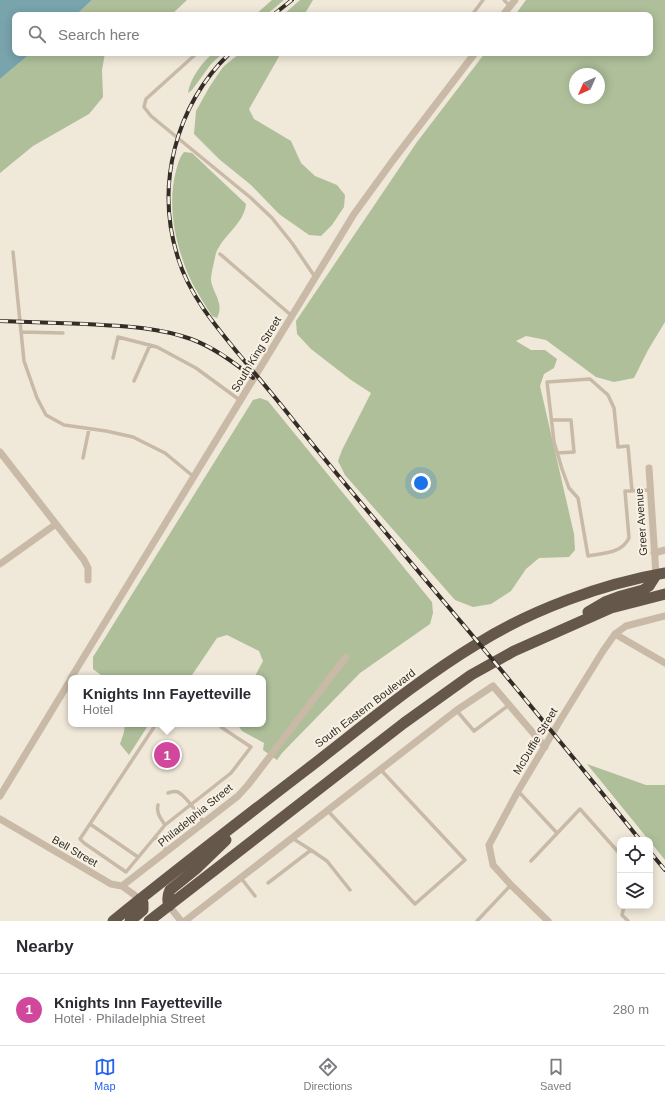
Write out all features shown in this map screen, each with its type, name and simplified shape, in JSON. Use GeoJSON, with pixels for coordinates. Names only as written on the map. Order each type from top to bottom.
{"type":"FeatureCollection","features":[{"type":"Feature","properties":{"kind":"highway"},"geometry":{"type":"LineString","coordinates":[[548,635],[605,602],[620,596],[643,590],[660,574]]}},
{"type":"Feature","properties":{"kind":"highway","name":"South Eastern Boulevard"},"geometry":{"type":"LineString","coordinates":[[112,921],[410,689],[478,643],[509,626],[574,598],[618,583],[660,574]]}},
{"type":"Feature","properties":{"kind":"highway"},"geometry":{"type":"LineString","coordinates":[[149,921],[431,703],[471,675],[514,650],[611,608],[665,594]]}},
{"type":"Feature","properties":{"kind":"highway"},"geometry":{"type":"LineString","coordinates":[[169,906],[167,895],[170,890],[196,869],[260,806]]}},
{"type":"Feature","properties":{"kind":"highway"},"geometry":{"type":"LineString","coordinates":[[130,921],[143,910],[143,902],[140,899]]}},
{"type":"Feature","properties":{"kind":"street"},"geometry":{"type":"LineString","coordinates":[[506,12],[513,3]]}},
{"type":"Feature","properties":{"kind":"street","name":"South King Street"},"geometry":{"type":"LineString","coordinates":[[73,675],[354,214],[473,56]]}},
{"type":"Feature","properties":{"kind":"street"},"geometry":{"type":"LineString","coordinates":[[0,452],[84,560],[88,568],[88,580]]}},
{"type":"Feature","properties":{"kind":"street","name":"Greer Avenue"},"geometry":{"type":"LineString","coordinates":[[649,468],[654,552],[660,574]]}},
{"type":"Feature","properties":{"kind":"street"},"geometry":{"type":"LineString","coordinates":[[0,564],[56,524]]}},
{"type":"Feature","properties":{"kind":"street"},"geometry":{"type":"LineString","coordinates":[[654,552],[665,550]]}},
{"type":"Feature","properties":{"kind":"street"},"geometry":{"type":"LineString","coordinates":[[665,616],[626,626],[615,634],[665,664]]}},
{"type":"Feature","properties":{"kind":"street","name":"McDuffie Street"},"geometry":{"type":"LineString","coordinates":[[511,885],[493,865],[489,845],[518,791],[603,651],[615,634]]}},
{"type":"Feature","properties":{"kind":"street","name":"Philadelphia Street"},"geometry":{"type":"LineString","coordinates":[[122,886],[226,806],[248,785],[346,657]]}},
{"type":"Feature","properties":{"kind":"street","name":"South King Street"},"geometry":{"type":"LineString","coordinates":[[0,796],[68,683]]}},
{"type":"Feature","properties":{"kind":"street"},"geometry":{"type":"LineString","coordinates":[[185,921],[457,710],[493,686],[545,747]]}},
{"type":"Feature","properties":{"kind":"street","name":"Bell Street"},"geometry":{"type":"LineString","coordinates":[[0,820],[111,884],[122,886],[140,899]]}},
{"type":"Feature","properties":{"kind":"street"},"geometry":{"type":"LineString","coordinates":[[511,885],[548,921]]}},
{"type":"Feature","properties":{"kind":"street"},"geometry":{"type":"LineString","coordinates":[[169,906],[181,921]]}},
{"type":"Feature","properties":{"kind":"lane"},"geometry":{"type":"LineString","coordinates":[[474,12],[483,0]]}},
{"type":"Feature","properties":{"kind":"lane"},"geometry":{"type":"LineString","coordinates":[[504,0],[513,3]]}},
{"type":"Feature","properties":{"kind":"lane"},"geometry":{"type":"LineString","coordinates":[[194,56],[146,99],[144,107],[151,116],[245,193],[272,218],[292,243],[316,278]]}},
{"type":"Feature","properties":{"kind":"lane"},"geometry":{"type":"LineString","coordinates":[[13,252],[24,361],[37,398],[46,415],[64,425],[106,431],[133,437],[165,452],[194,477]]}},
{"type":"Feature","properties":{"kind":"lane"},"geometry":{"type":"LineString","coordinates":[[220,254],[292,316]]}},
{"type":"Feature","properties":{"kind":"lane"},"geometry":{"type":"LineString","coordinates":[[21,332],[63,333]]}},
{"type":"Feature","properties":{"kind":"lane"},"geometry":{"type":"LineString","coordinates":[[113,358],[118,337],[157,347],[196,368],[241,401]]}},
{"type":"Feature","properties":{"kind":"lane"},"geometry":{"type":"LineString","coordinates":[[134,381],[150,345]]}},
{"type":"Feature","properties":{"kind":"lane"},"geometry":{"type":"LineString","coordinates":[[632,491],[628,446],[618,447],[614,408],[608,395],[590,379],[546,382],[554,442],[569,488],[578,498],[588,556],[618,550],[626,544],[629,538],[625,491],[632,491],[650,490]]}},
{"type":"Feature","properties":{"kind":"lane"},"geometry":{"type":"LineString","coordinates":[[552,420],[572,420],[574,452],[558,453]]}},
{"type":"Feature","properties":{"kind":"lane"},"geometry":{"type":"LineString","coordinates":[[83,458],[89,429]]}},
{"type":"Feature","properties":{"kind":"lane"},"geometry":{"type":"LineString","coordinates":[[457,710],[474,731],[509,705]]}},
{"type":"Feature","properties":{"kind":"lane"},"geometry":{"type":"LineString","coordinates":[[132,878],[126,872],[84,844],[80,839],[154,727]]}},
{"type":"Feature","properties":{"kind":"lane"},"geometry":{"type":"LineString","coordinates":[[126,872],[165,825],[231,773],[251,747],[221,727]]}},
{"type":"Feature","properties":{"kind":"lane"},"geometry":{"type":"LineString","coordinates":[[327,810],[415,904],[465,860],[380,769]]}},
{"type":"Feature","properties":{"kind":"lane"},"geometry":{"type":"LineString","coordinates":[[518,791],[556,833]]}},
{"type":"Feature","properties":{"kind":"lane"},"geometry":{"type":"LineString","coordinates":[[168,793],[177,792],[191,805],[204,823]]}},
{"type":"Feature","properties":{"kind":"lane"},"geometry":{"type":"LineString","coordinates":[[158,805],[157,810],[159,817],[165,825]]}},
{"type":"Feature","properties":{"kind":"lane"},"geometry":{"type":"LineString","coordinates":[[531,861],[580,809],[617,851]]}},
{"type":"Feature","properties":{"kind":"lane"},"geometry":{"type":"LineString","coordinates":[[90,824],[138,857]]}},
{"type":"Feature","properties":{"kind":"lane"},"geometry":{"type":"LineString","coordinates":[[155,837],[167,851]]}},
{"type":"Feature","properties":{"kind":"lane"},"geometry":{"type":"LineString","coordinates":[[292,837],[327,861],[350,890]]}},
{"type":"Feature","properties":{"kind":"lane"},"geometry":{"type":"LineString","coordinates":[[268,883],[311,850]]}},
{"type":"Feature","properties":{"kind":"lane"},"geometry":{"type":"LineString","coordinates":[[240,878],[255,896]]}},
{"type":"Feature","properties":{"kind":"lane"},"geometry":{"type":"LineString","coordinates":[[477,921],[511,885]]}},
{"type":"Feature","properties":{"kind":"lane"},"geometry":{"type":"LineString","coordinates":[[623,909],[622,915],[628,921]]}},
{"type":"Feature","properties":{"kind":"green space"},"geometry":{"type":"Polygon","coordinates":[[[92,0],[187,0],[174,12],[79,12],[92,0]]]}},
{"type":"Feature","properties":{"kind":"green space"},"geometry":{"type":"Polygon","coordinates":[[[272,0],[284,0],[270,12],[258,12],[272,0]]]}},
{"type":"Feature","properties":{"kind":"green space"},"geometry":{"type":"Polygon","coordinates":[[[300,0],[313,0],[306,12],[286,12],[300,0]]]}},
{"type":"Feature","properties":{"kind":"green space"},"geometry":{"type":"Polygon","coordinates":[[[526,0],[665,0],[665,322],[648,350],[634,378],[614,382],[596,377],[546,340],[526,336],[516,341],[531,350],[545,350],[557,359],[554,368],[544,374],[540,386],[574,534],[575,550],[569,557],[539,558],[526,569],[511,591],[491,604],[473,607],[455,600],[345,475],[338,461],[342,450],[371,393],[351,380],[311,349],[297,334],[296,321],[417,142],[483,56],[653,56],[653,12],[517,12],[526,0]]]}},
{"type":"Feature","properties":{"kind":"green space"},"geometry":{"type":"Polygon","coordinates":[[[27,56],[104,56],[102,70],[103,97],[89,114],[33,146],[0,173],[0,79],[27,56]]]}},
{"type":"Feature","properties":{"kind":"green space"},"geometry":{"type":"Polygon","coordinates":[[[210,56],[220,56],[211,64],[192,90],[188,93],[191,82],[210,56]]]}},
{"type":"Feature","properties":{"kind":"green space"},"geometry":{"type":"Polygon","coordinates":[[[236,56],[279,56],[249,109],[254,119],[291,141],[301,163],[315,176],[337,185],[345,195],[344,207],[332,225],[321,236],[309,235],[279,214],[251,185],[219,159],[194,134],[196,111],[223,67],[236,56]]]}},
{"type":"Feature","properties":{"kind":"green space"},"geometry":{"type":"Polygon","coordinates":[[[184,152],[192,153],[246,204],[245,210],[239,222],[219,247],[215,256],[211,280],[220,307],[217,318],[212,316],[190,279],[183,262],[176,236],[172,210],[173,184],[179,161],[184,152]]]}},
{"type":"Feature","properties":{"kind":"green space"},"geometry":{"type":"Polygon","coordinates":[[[260,398],[268,401],[432,602],[433,613],[430,624],[360,673],[282,753],[277,760],[263,750],[264,743],[242,731],[239,727],[266,727],[266,675],[256,675],[263,661],[259,651],[227,635],[217,638],[192,675],[101,675],[93,669],[93,657],[253,400],[260,398]]]}},
{"type":"Feature","properties":{"kind":"green space"},"geometry":{"type":"Polygon","coordinates":[[[125,727],[147,727],[129,755],[120,744],[125,727]]]}},
{"type":"Feature","properties":{"kind":"green space"},"geometry":{"type":"Polygon","coordinates":[[[587,764],[646,785],[665,785],[665,860],[653,845],[653,837],[646,837],[587,764]]]}},
{"type":"Feature","properties":{"kind":"water"},"geometry":{"type":"Polygon","coordinates":[[[0,0],[92,0],[79,12],[12,12],[12,56],[27,56],[0,79],[0,0]]]}},
{"type":"Feature","properties":{"kind":"railway"},"geometry":{"type":"LineString","coordinates":[[277,12],[292,0]]}},
{"type":"Feature","properties":{"kind":"railway"},"geometry":{"type":"LineString","coordinates":[[227,56],[211,74],[195,97],[183,122],[175,148],[170,175],[169,203],[171,231],[178,258],[195,296],[228,341],[638,837]]}},
{"type":"Feature","properties":{"kind":"railway"},"geometry":{"type":"LineString","coordinates":[[0,321],[86,324],[139,328],[165,332],[191,339],[216,351],[253,378]]}},
{"type":"Feature","properties":{"kind":"railway"},"geometry":{"type":"LineString","coordinates":[[653,856],[665,870]]}},
{"type":"Feature","properties":{"kind":"place","name":"Knights Inn Fayetteville"},"geometry":{"type":"Point","coordinates":[167,755]}}]}
